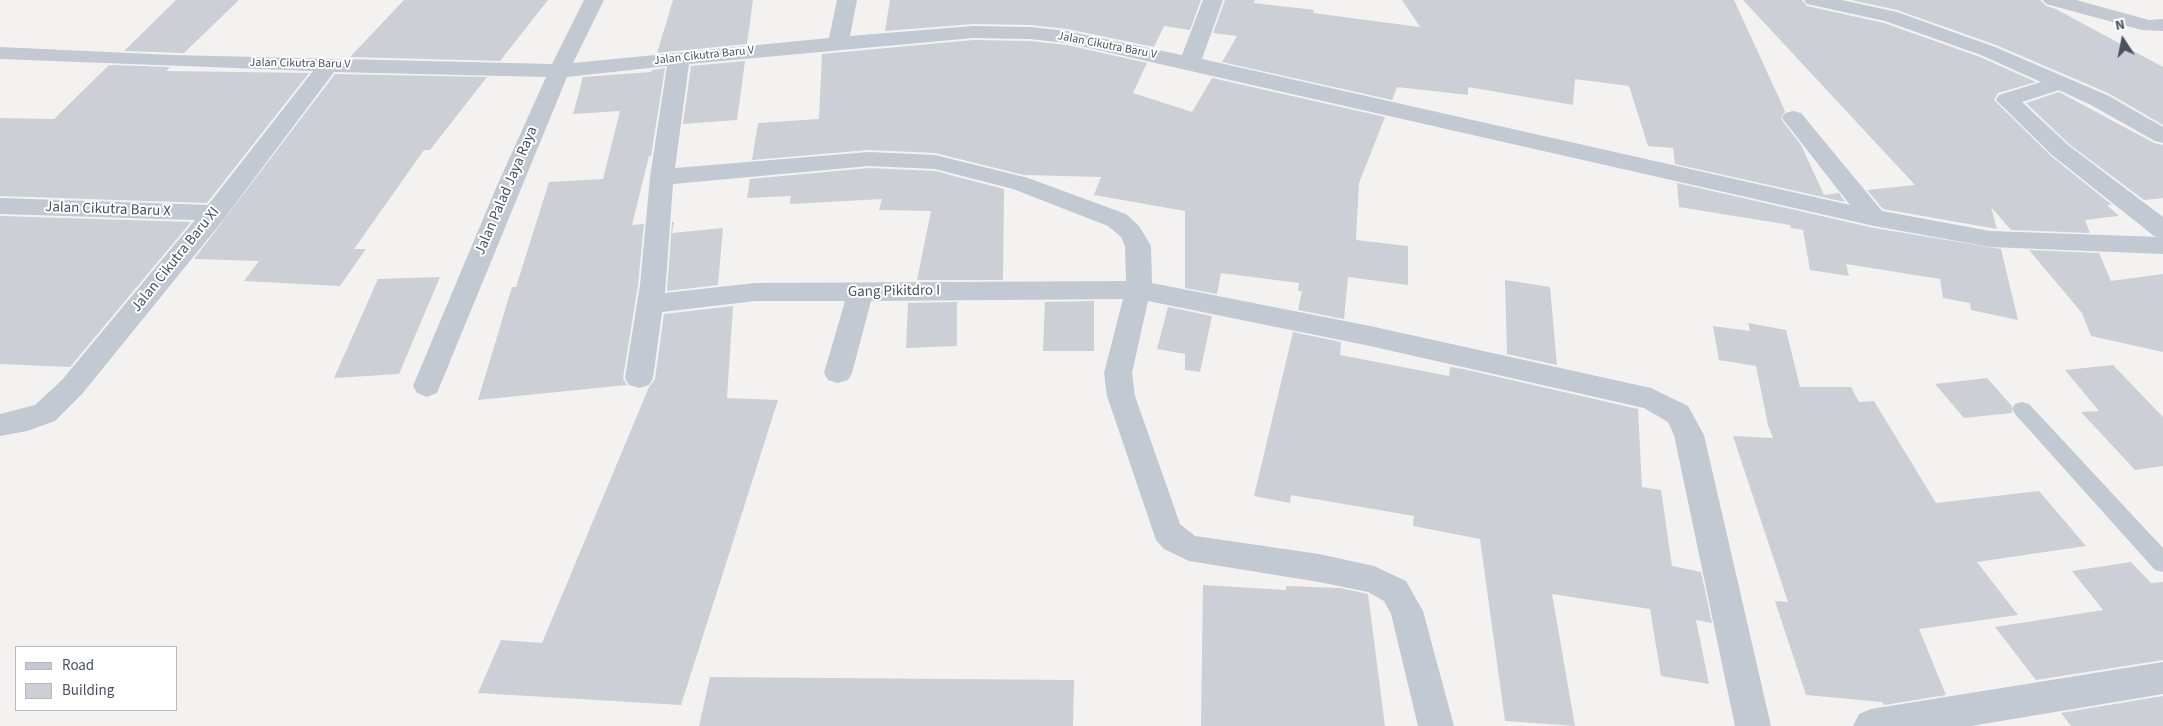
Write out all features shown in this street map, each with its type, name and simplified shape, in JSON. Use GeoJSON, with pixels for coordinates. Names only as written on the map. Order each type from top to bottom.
{"type":"FeatureCollection","features":[{"type":"Feature","properties":{"kind":"street","name":"Jalan Palad Jaya Raya"},"geometry":{"type":"LineString","coordinates":[[427,386],[508,188],[559,71],[594,0]]}},
{"type":"Feature","properties":{"kind":"street"},"geometry":{"type":"LineString","coordinates":[[838,43],[847,0]]}},
{"type":"Feature","properties":{"kind":"street"},"geometry":{"type":"LineString","coordinates":[[1190,63],[1213,0]]}},
{"type":"Feature","properties":{"kind":"street"},"geometry":{"type":"LineString","coordinates":[[1814,0],[1890,16],[1988,51],[2098,100],[2163,136]]}},
{"type":"Feature","properties":{"kind":"street"},"geometry":{"type":"LineString","coordinates":[[2053,0],[2158,28]]}},
{"type":"Feature","properties":{"kind":"street","name":"Jalan Cikutra Baru V"},"geometry":{"type":"LineString","coordinates":[[0,53],[172,61],[559,71],[838,43],[973,32],[1030,33],[1067,37],[1190,63],[1874,218],[1990,239],[2163,246]]}},
{"type":"Feature","properties":{"kind":"street"},"geometry":{"type":"LineString","coordinates":[[639,378],[650,304],[662,177],[679,59]]}},
{"type":"Feature","properties":{"kind":"street","name":"Jalan Cikutra Baru XI"},"geometry":{"type":"LineString","coordinates":[[0,425],[27,420],[45,413],[72,387],[215,213],[330,64]]}},
{"type":"Feature","properties":{"kind":"street"},"geometry":{"type":"LineString","coordinates":[[2060,83],[2007,100],[2060,150],[2163,230]]}},
{"type":"Feature","properties":{"kind":"street"},"geometry":{"type":"LineString","coordinates":[[1793,118],[1874,218]]}},
{"type":"Feature","properties":{"kind":"street"},"geometry":{"type":"LineString","coordinates":[[662,177],[869,159],[935,162],[1020,183],[1117,220],[1130,232],[1138,246],[1139,290],[1130,316],[1118,373],[1120,396],[1167,532],[1175,540],[1189,548],[1328,570],[1374,580],[1395,591],[1407,611],[1436,726]]}},
{"type":"Feature","properties":{"kind":"street","name":"Jalan Cikutra Baru X"},"geometry":{"type":"LineString","coordinates":[[0,206],[215,213]]}},
{"type":"Feature","properties":{"kind":"street","name":"Gang Pikitdro I"},"geometry":{"type":"LineString","coordinates":[[650,304],[755,292],[1139,290],[1370,336],[1651,399],[1678,414],[1689,435],[1753,726]]}},
{"type":"Feature","properties":{"kind":"street"},"geometry":{"type":"LineString","coordinates":[[838,373],[860,292]]}},
{"type":"Feature","properties":{"kind":"street"},"geometry":{"type":"LineString","coordinates":[[1871,726],[2163,678]]}},
{"type":"Feature","properties":{"kind":"lane"},"geometry":{"type":"LineString","coordinates":[[2022,409],[2163,563]]}},
{"type":"Feature","properties":{"kind":"building"},"geometry":{"type":"Polygon","coordinates":[[[176,0],[239,0],[184,53],[124,51],[176,0]]]}},
{"type":"Feature","properties":{"kind":"building"},"geometry":{"type":"Polygon","coordinates":[[[404,0],[548,0],[500,61],[350,57],[404,0]]]}},
{"type":"Feature","properties":{"kind":"building"},"geometry":{"type":"Polygon","coordinates":[[[673,0],[753,0],[747,44],[657,53],[673,0]]]}},
{"type":"Feature","properties":{"kind":"building"},"geometry":{"type":"Polygon","coordinates":[[[890,0],[1201,0],[1190,30],[1164,26],[1154,47],[1067,29],[1030,25],[973,24],[885,31],[890,0]]]}},
{"type":"Feature","properties":{"kind":"building"},"geometry":{"type":"Polygon","coordinates":[[[1225,0],[1255,0],[1254,3],[1314,10],[1313,13],[1420,27],[1402,0],[1734,0],[1785,111],[1781,119],[1801,145],[1824,195],[1839,193],[1845,202],[1675,164],[1673,148],[1648,146],[1629,86],[1575,79],[1573,105],[1468,87],[1468,95],[1397,87],[1392,100],[1222,62],[1237,36],[1213,33],[1225,0]]]}},
{"type":"Feature","properties":{"kind":"building"},"geometry":{"type":"Polygon","coordinates":[[[1743,0],[1802,0],[1807,6],[1884,23],[1980,57],[2036,82],[1998,93],[1994,100],[2051,156],[2112,205],[2107,205],[2119,216],[2085,220],[2090,233],[2011,230],[1991,207],[1997,229],[1883,209],[1867,190],[1915,185],[1743,0]]]}},
{"type":"Feature","properties":{"kind":"building"},"geometry":{"type":"Polygon","coordinates":[[[1851,0],[2040,0],[2046,6],[2056,9],[2163,67],[2163,125],[2108,93],[1996,45],[1897,10],[1851,0]]]}},
{"type":"Feature","properties":{"kind":"building"},"geometry":{"type":"Polygon","coordinates":[[[973,40],[1030,41],[1067,45],[1147,63],[1133,93],[1192,112],[1212,78],[1385,117],[1359,183],[1356,240],[1408,246],[1408,285],[1348,277],[1344,319],[1298,310],[1302,291],[1298,291],[1299,283],[1221,273],[1217,294],[1185,288],[1185,211],[1094,195],[1101,177],[1024,175],[935,153],[869,150],[752,160],[758,123],[819,119],[822,54],[973,40]]]}},
{"type":"Feature","properties":{"kind":"building"},"geometry":{"type":"Polygon","coordinates":[[[745,61],[737,120],[683,124],[691,66],[745,61]]]}},
{"type":"Feature","properties":{"kind":"building"},"geometry":{"type":"Polygon","coordinates":[[[109,65],[170,67],[166,71],[309,73],[207,203],[0,196],[0,118],[54,119],[109,65]]]}},
{"type":"Feature","properties":{"kind":"building"},"geometry":{"type":"Polygon","coordinates":[[[665,68],[651,156],[649,156],[632,225],[644,224],[638,285],[623,378],[627,385],[478,400],[512,287],[516,287],[549,182],[603,179],[620,111],[573,114],[583,77],[651,72],[652,70],[665,68]]]}},
{"type":"Feature","properties":{"kind":"building"},"geometry":{"type":"Polygon","coordinates":[[[335,74],[487,77],[430,150],[424,150],[354,249],[366,249],[340,286],[244,281],[259,261],[194,259],[335,74]]]}},
{"type":"Feature","properties":{"kind":"building"},"geometry":{"type":"Polygon","coordinates":[[[2059,92],[2154,143],[2163,145],[2163,198],[2144,200],[2069,144],[2026,103],[2059,92]]]}},
{"type":"Feature","properties":{"kind":"building"},"geometry":{"type":"Polygon","coordinates":[[[869,168],[935,171],[1004,189],[1003,280],[917,280],[931,211],[879,210],[882,199],[790,204],[791,196],[747,198],[750,179],[869,168]]]}},
{"type":"Feature","properties":{"kind":"building"},"geometry":{"type":"Polygon","coordinates":[[[1677,183],[1874,228],[2001,249],[2018,320],[1971,310],[1970,303],[1943,298],[1940,279],[1846,264],[1849,276],[1810,270],[1803,230],[1791,228],[1790,225],[1679,207],[1677,183]]]}},
{"type":"Feature","properties":{"kind":"building"},"geometry":{"type":"Polygon","coordinates":[[[0,216],[191,222],[70,367],[0,364],[0,216]]]}},
{"type":"Feature","properties":{"kind":"building"},"geometry":{"type":"Polygon","coordinates":[[[672,222],[674,222],[672,233],[723,228],[718,285],[667,291],[672,222]]]}},
{"type":"Feature","properties":{"kind":"building"},"geometry":{"type":"Polygon","coordinates":[[[2029,250],[2099,253],[2111,281],[2163,274],[2163,352],[2091,336],[2082,313],[2029,250]]]}},
{"type":"Feature","properties":{"kind":"building"},"geometry":{"type":"Polygon","coordinates":[[[440,277],[399,374],[334,378],[378,279],[440,277]]]}},
{"type":"Feature","properties":{"kind":"building"},"geometry":{"type":"Polygon","coordinates":[[[1505,280],[1550,287],[1557,365],[1507,354],[1505,280]]]}},
{"type":"Feature","properties":{"kind":"building"},"geometry":{"type":"Polygon","coordinates":[[[1094,301],[1094,351],[1043,351],[1045,302],[1094,301]]]}},
{"type":"Feature","properties":{"kind":"building"},"geometry":{"type":"Polygon","coordinates":[[[957,302],[957,346],[906,348],[908,303],[957,302]]]}},
{"type":"Feature","properties":{"kind":"building"},"geometry":{"type":"Polygon","coordinates":[[[733,306],[727,398],[778,400],[681,705],[478,693],[501,640],[542,643],[649,387],[655,379],[664,314],[733,306]]]}},
{"type":"Feature","properties":{"kind":"building"},"geometry":{"type":"Polygon","coordinates":[[[1168,307],[1212,316],[1200,372],[1185,370],[1185,354],[1157,349],[1168,307]]]}},
{"type":"Feature","properties":{"kind":"building"},"geometry":{"type":"Polygon","coordinates":[[[1748,323],[1786,330],[1800,387],[1851,387],[1859,402],[1874,401],[1936,503],[2039,491],[2086,546],[1977,562],[2018,615],[1919,629],[1946,695],[1884,705],[1882,702],[1806,695],[1775,601],[1788,602],[1733,436],[1773,438],[1768,425],[1756,366],[1719,360],[1713,326],[1750,331],[1748,323]]]}},
{"type":"Feature","properties":{"kind":"building"},"geometry":{"type":"Polygon","coordinates":[[[1293,332],[1341,342],[1340,355],[1449,376],[1450,367],[1463,369],[1638,409],[1642,487],[1661,490],[1672,566],[1701,572],[1712,623],[1696,620],[1709,684],[1661,676],[1650,609],[1552,594],[1575,726],[1505,721],[1480,539],[1413,526],[1414,516],[1291,495],[1290,503],[1254,496],[1293,332]]]}},
{"type":"Feature","properties":{"kind":"building"},"geometry":{"type":"Polygon","coordinates":[[[2113,365],[2163,417],[2163,466],[2135,470],[2081,412],[2099,411],[2065,370],[2113,365]]]}},
{"type":"Feature","properties":{"kind":"building"},"geometry":{"type":"Polygon","coordinates":[[[1987,378],[2012,406],[2012,413],[1964,418],[1935,384],[1987,378]]]}},
{"type":"Feature","properties":{"kind":"building"},"geometry":{"type":"Polygon","coordinates":[[[2131,562],[2151,583],[2163,582],[2163,660],[2036,680],[1995,627],[2103,610],[2072,571],[2131,562]]]}},
{"type":"Feature","properties":{"kind":"building"},"geometry":{"type":"Polygon","coordinates":[[[1203,585],[1286,590],[1286,586],[1340,588],[1368,594],[1385,726],[1201,726],[1203,585]]]}},
{"type":"Feature","properties":{"kind":"building"},"geometry":{"type":"Polygon","coordinates":[[[710,677],[1074,680],[1073,726],[699,726],[710,677]]]}},
{"type":"Feature","properties":{"kind":"building"},"geometry":{"type":"Polygon","coordinates":[[[2163,696],[2163,726],[2071,726],[2061,713],[2163,696]]]}}]}
